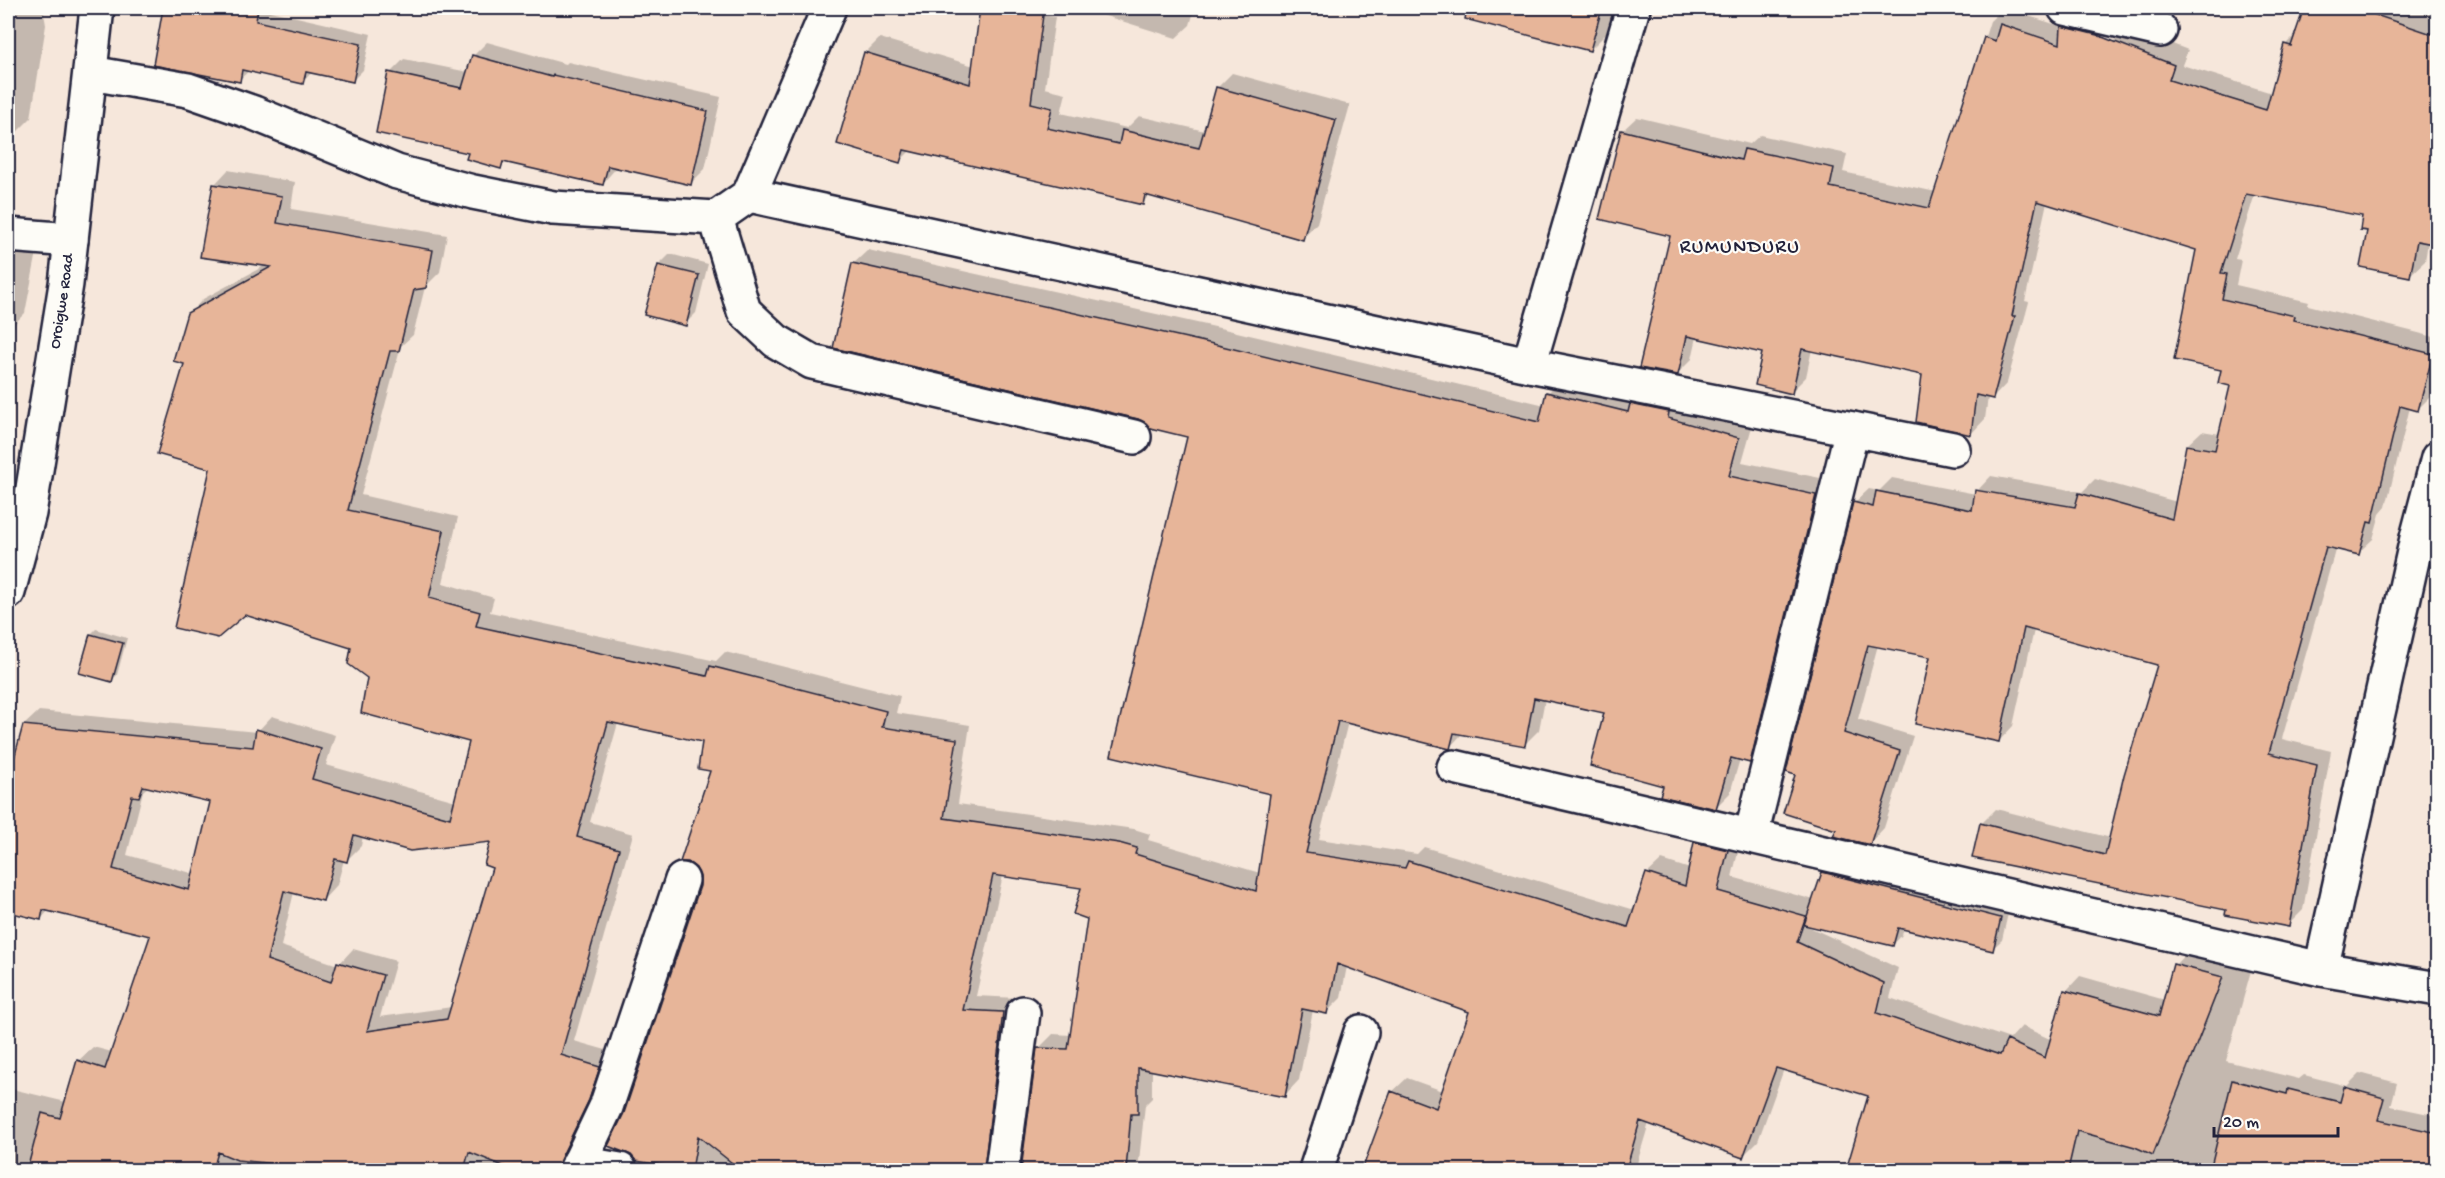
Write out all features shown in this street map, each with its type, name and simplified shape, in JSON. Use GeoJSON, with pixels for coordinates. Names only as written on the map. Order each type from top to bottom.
{"type":"FeatureCollection","features":[{"type":"Feature","properties":{"kind":"street","name":"Oroigwe Road"},"geometry":{"type":"LineString","coordinates":[[8,592],[29,513],[71,240],[97,8]]}},
{"type":"Feature","properties":{"kind":"street"},"geometry":{"type":"LineString","coordinates":[[91,73],[188,90],[254,113],[397,172],[473,192],[554,208],[716,219],[748,195],[829,8]]}},
{"type":"Feature","properties":{"kind":"street"},"geometry":{"type":"LineString","coordinates":[[1528,365],[1633,8]]}},
{"type":"Feature","properties":{"kind":"street"},"geometry":{"type":"LineString","coordinates":[[2065,8],[2160,30]]}},
{"type":"Feature","properties":{"kind":"street"},"geometry":{"type":"LineString","coordinates":[[748,195],[1528,365],[1953,449]]}},
{"type":"Feature","properties":{"kind":"street"},"geometry":{"type":"LineString","coordinates":[[716,219],[744,311],[776,341],[812,362],[1134,437]]}},
{"type":"Feature","properties":{"kind":"street"},"geometry":{"type":"LineString","coordinates":[[8,235],[71,240]]}},
{"type":"Feature","properties":{"kind":"street"},"geometry":{"type":"LineString","coordinates":[[1751,836],[1852,429]]}},
{"type":"Feature","properties":{"kind":"street"},"geometry":{"type":"LineString","coordinates":[[2321,969],[2417,538],[2438,458]]}},
{"type":"Feature","properties":{"kind":"street"},"geometry":{"type":"LineString","coordinates":[[1454,767],[2321,969],[2438,989]]}},
{"type":"Feature","properties":{"kind":"street"},"geometry":{"type":"LineString","coordinates":[[620,1170],[578,1167],[606,1107],[682,880]]}},
{"type":"Feature","properties":{"kind":"street"},"geometry":{"type":"LineString","coordinates":[[1002,1170],[1023,1013]]}},
{"type":"Feature","properties":{"kind":"street"},"geometry":{"type":"LineString","coordinates":[[1316,1170],[1361,1032]]}},
{"type":"Feature","properties":{"kind":"building"},"geometry":{"type":"Polygon","coordinates":[[[163,8],[258,8],[256,21],[361,44],[353,82],[306,72],[303,84],[242,70],[240,82],[153,65],[163,8]]]}},
{"type":"Feature","properties":{"kind":"building"},"geometry":{"type":"Polygon","coordinates":[[[980,8],[1044,8],[1031,103],[1052,108],[1047,128],[1119,144],[1122,130],[1199,148],[1216,87],[1336,120],[1303,240],[1145,195],[1143,205],[904,150],[900,163],[837,144],[864,52],[970,84],[980,8]]]}},
{"type":"Feature","properties":{"kind":"building"},"geometry":{"type":"Polygon","coordinates":[[[1467,8],[1602,8],[1590,51],[1465,19],[1467,8]]]}},
{"type":"Feature","properties":{"kind":"building"},"geometry":{"type":"Polygon","coordinates":[[[2304,8],[2355,8],[2438,36],[2438,245],[2417,241],[2410,277],[2360,267],[2367,231],[2360,230],[2362,216],[2246,194],[2221,273],[2227,274],[2222,299],[2295,316],[2294,320],[2433,354],[2418,411],[2400,406],[2372,523],[2368,522],[2359,555],[2326,547],[2269,753],[2317,765],[2289,927],[2225,915],[2226,910],[1972,858],[1980,823],[2105,855],[2124,775],[2157,665],[2024,628],[1999,742],[1915,724],[1930,657],[1868,645],[1844,733],[1900,751],[1870,845],[1833,836],[1836,830],[1783,813],[1795,775],[1786,772],[1853,502],[1873,507],[1876,491],[1972,510],[1975,490],[2075,507],[2079,493],[2172,519],[2186,445],[2215,450],[2230,386],[2218,383],[2221,370],[2174,360],[2196,250],[2037,201],[2012,316],[2015,316],[1993,399],[1976,395],[1971,435],[1916,422],[1922,375],[1802,349],[1792,394],[1755,385],[1762,353],[1687,336],[1678,375],[1639,368],[1670,236],[1599,219],[1621,130],[1741,160],[1744,149],[1834,168],[1830,187],[1929,208],[1984,37],[1995,41],[2000,24],[2060,44],[2061,26],[2097,35],[2174,65],[2169,80],[2266,110],[2284,44],[2291,46],[2304,8]]]}},
{"type":"Feature","properties":{"kind":"building"},"geometry":{"type":"Polygon","coordinates":[[[472,55],[552,77],[553,75],[708,111],[691,185],[608,166],[603,185],[503,162],[501,169],[466,159],[468,153],[376,133],[388,72],[462,88],[472,55]]]}},
{"type":"Feature","properties":{"kind":"building"},"geometry":{"type":"Polygon","coordinates":[[[213,184],[282,196],[277,223],[433,250],[426,288],[414,290],[399,351],[390,351],[348,510],[444,531],[429,598],[480,612],[476,626],[707,676],[710,666],[886,711],[882,727],[957,739],[944,818],[1119,843],[1137,848],[1135,854],[1256,891],[1270,794],[1111,756],[1187,437],[1150,428],[1138,419],[833,348],[852,263],[1209,343],[1539,422],[1546,392],[1628,412],[1630,404],[1669,412],[1668,418],[1739,438],[1729,476],[1816,495],[1750,763],[1731,758],[1716,809],[1660,796],[1663,786],[1590,766],[1604,713],[1534,698],[1525,746],[1454,733],[1450,749],[1338,721],[1306,853],[1405,868],[1408,861],[1628,927],[1646,873],[1685,886],[1694,842],[1728,850],[1718,891],[1806,916],[1797,942],[1884,983],[1877,1013],[2000,1055],[2007,1040],[2045,1058],[2064,990],[2159,1016],[2173,964],[2223,977],[2153,1155],[2135,1147],[2077,1131],[2068,1170],[1846,1170],[1868,1096],[1776,1068],[1743,1158],[1640,1121],[1626,1170],[1362,1170],[1391,1091],[1436,1108],[1469,1012],[1337,964],[1327,1014],[1302,1009],[1285,1097],[1138,1068],[1138,1114],[1131,1114],[1126,1170],[1021,1170],[1037,1048],[1068,1049],[1087,919],[1073,914],[1081,888],[993,875],[963,1010],[1003,1012],[984,1170],[741,1170],[698,1136],[692,1170],[636,1161],[631,1155],[608,1146],[624,1113],[700,886],[700,877],[696,868],[688,862],[680,862],[710,771],[698,769],[702,742],[608,722],[577,837],[619,849],[561,1055],[600,1067],[589,1100],[557,1170],[513,1170],[469,1152],[464,1170],[331,1170],[237,1160],[218,1152],[213,1170],[27,1170],[42,1113],[60,1118],[77,1060],[105,1069],[150,936],[43,910],[41,920],[8,912],[8,781],[23,725],[253,747],[256,729],[321,749],[312,779],[450,818],[469,742],[361,713],[367,678],[348,664],[351,648],[245,615],[218,638],[174,628],[210,469],[157,454],[184,364],[173,361],[187,313],[271,267],[200,257],[213,184]],[[143,786],[139,797],[132,796],[113,869],[189,890],[210,802],[143,786]],[[354,835],[347,862],[335,859],[323,901],[284,891],[267,960],[331,982],[337,962],[383,975],[367,1031],[447,1019],[492,868],[484,865],[490,842],[410,851],[354,835]]]}},
{"type":"Feature","properties":{"kind":"building"},"geometry":{"type":"Polygon","coordinates":[[[658,265],[699,275],[686,326],[644,315],[658,265]]]}},
{"type":"Feature","properties":{"kind":"building"},"geometry":{"type":"Polygon","coordinates":[[[90,634],[123,643],[112,682],[79,673],[90,634]]]}},
{"type":"Feature","properties":{"kind":"building"},"geometry":{"type":"Polygon","coordinates":[[[1822,872],[2001,918],[1993,951],[1898,928],[1893,946],[1804,925],[1822,872]]]}},
{"type":"Feature","properties":{"kind":"building"},"geometry":{"type":"Polygon","coordinates":[[[2232,1080],[2287,1094],[2288,1089],[2340,1102],[2344,1087],[2384,1098],[2378,1120],[2438,1133],[2438,1170],[2210,1170],[2232,1080]]]}},
{"type":"Feature","properties":{"kind":"district","name":"RUMUNDURU"},"geometry":{"type":"Point","coordinates":[1740,248]}}]}
